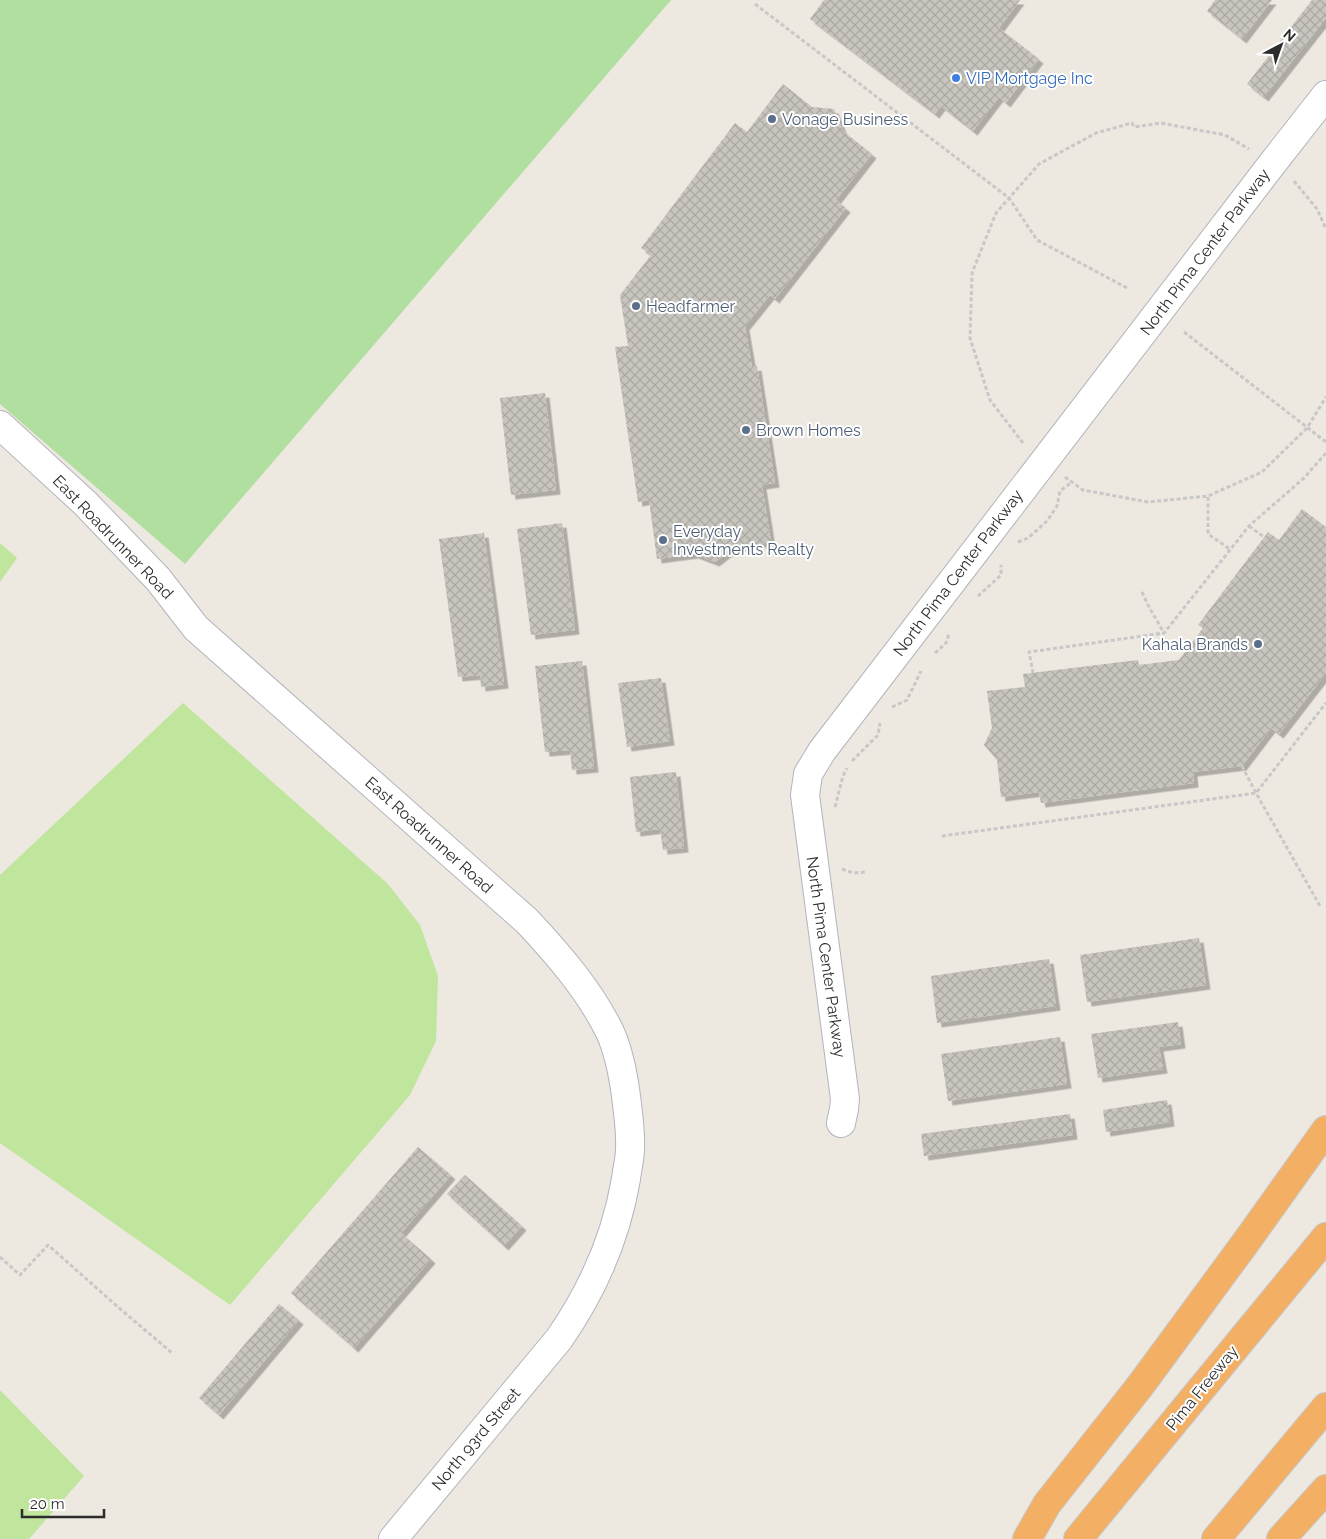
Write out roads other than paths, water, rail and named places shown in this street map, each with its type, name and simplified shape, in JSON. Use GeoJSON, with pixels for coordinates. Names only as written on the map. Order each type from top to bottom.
{"type":"FeatureCollection","features":[{"type":"Feature","properties":{"kind":"highway"},"geometry":{"type":"LineString","coordinates":[[1026,1539],[1047,1504],[1146,1378],[1326,1130]]}},
{"type":"Feature","properties":{"kind":"highway","name":"Pima Freeway"},"geometry":{"type":"LineString","coordinates":[[1078,1539],[1326,1237]]}},
{"type":"Feature","properties":{"kind":"highway"},"geometry":{"type":"LineString","coordinates":[[1216,1539],[1326,1407]]}},
{"type":"Feature","properties":{"kind":"highway"},"geometry":{"type":"LineString","coordinates":[[1281,1539],[1326,1490]]}},
{"type":"Feature","properties":{"kind":"street","name":"North Pima Center Parkway"},"geometry":{"type":"LineString","coordinates":[[841,1123],[844,1100],[805,795],[808,774],[828,743],[1326,95]]}},
{"type":"Feature","properties":{"kind":"street","name":"East Roadrunner Road"},"geometry":{"type":"LineString","coordinates":[[0,425],[85,503],[158,579],[196,628],[527,922],[549,944],[590,998],[609,1031],[621,1065],[628,1110],[630,1150],[622,1202],[611,1242],[596,1277],[576,1314],[559,1339]]}},
{"type":"Feature","properties":{"kind":"street","name":"North 93rd Street"},"geometry":{"type":"LineString","coordinates":[[393,1539],[559,1339]]}},
{"type":"Feature","properties":{"kind":"place","name":"VIP Mortgage Inc"},"geometry":{"type":"Point","coordinates":[956,78]}},
{"type":"Feature","properties":{"kind":"place","name":"Vonage Business"},"geometry":{"type":"Point","coordinates":[772,119]}},
{"type":"Feature","properties":{"kind":"place","name":"Headfarmer"},"geometry":{"type":"Point","coordinates":[636,306]}},
{"type":"Feature","properties":{"kind":"place","name":"Brown Homes"},"geometry":{"type":"Point","coordinates":[746,430]}},
{"type":"Feature","properties":{"kind":"place","name":"Everyday Investments Realty"},"geometry":{"type":"Point","coordinates":[663,540]}},
{"type":"Feature","properties":{"kind":"place","name":"Kahala Brands"},"geometry":{"type":"Point","coordinates":[1258,644]}}]}
